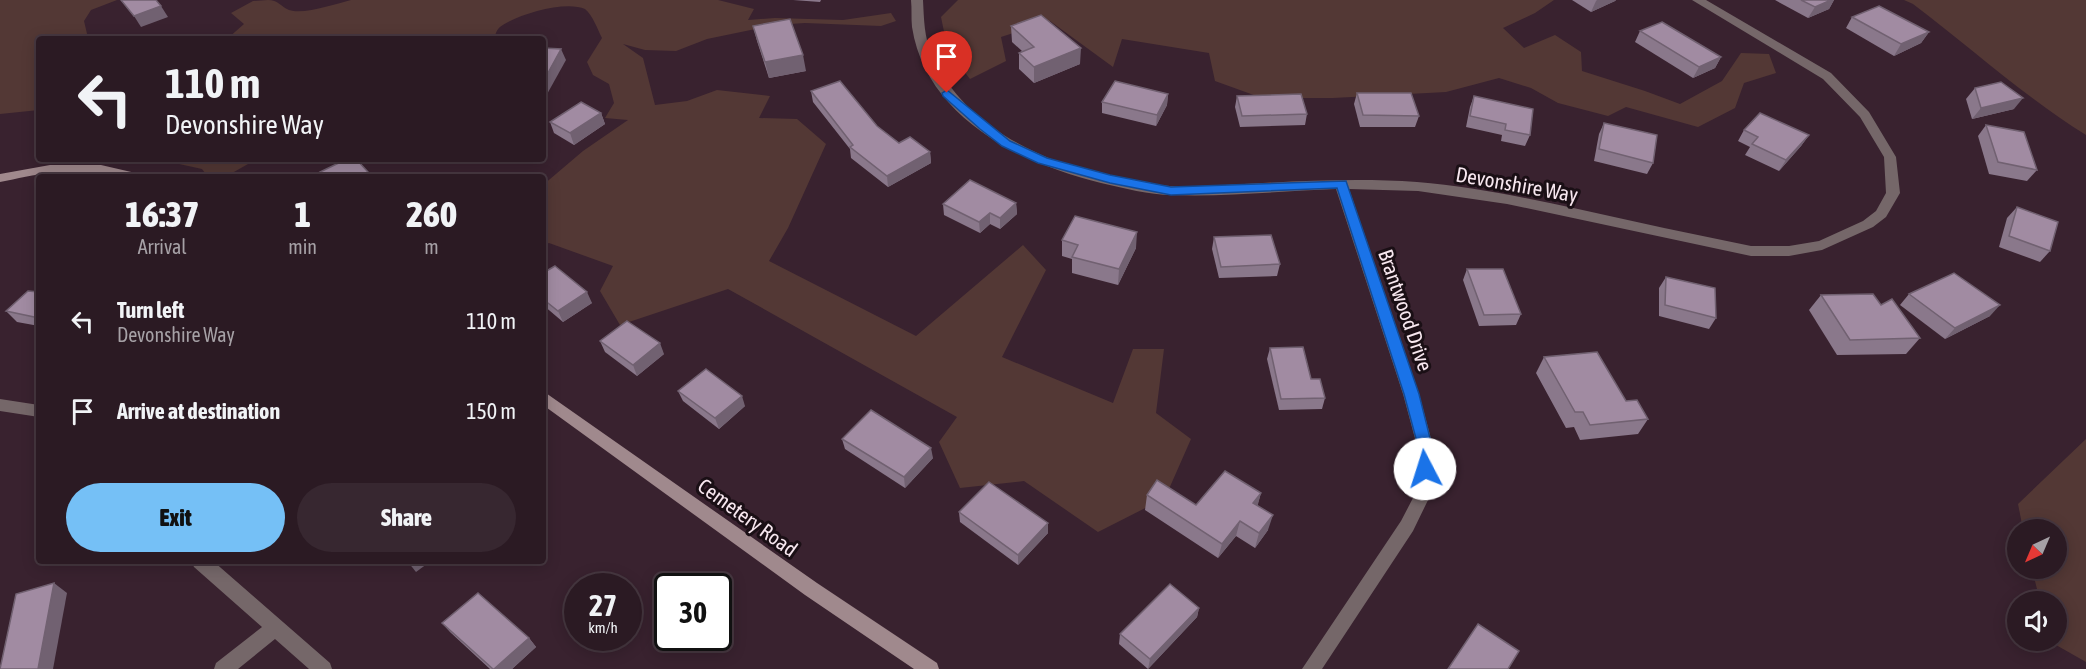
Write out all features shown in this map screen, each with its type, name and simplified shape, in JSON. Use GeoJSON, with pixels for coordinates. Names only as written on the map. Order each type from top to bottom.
{"type":"FeatureCollection","features":[{"type":"Feature","properties":{"kind":"street","name":"Devonshire Way"},"geometry":{"type":"LineString","coordinates":[[917,0],[915,22],[926,58],[947,93],[984,127],[1006,143],[1042,160],[1093,175],[1171,191],[1341,184],[1418,187],[1508,199],[1751,251],[1789,251],[1822,245],[1868,224],[1881,214],[1893,193],[1890,157],[1865,114],[1827,76],[1698,0]]}},
{"type":"Feature","properties":{"kind":"street"},"geometry":{"type":"LineString","coordinates":[[0,178],[50,169],[101,170],[120,174]]}},
{"type":"Feature","properties":{"kind":"street","name":"Brantwood Drive"},"geometry":{"type":"LineString","coordinates":[[1311,669],[1407,526],[1421,498],[1425,469],[1425,446],[1412,394],[1341,184]]}},
{"type":"Feature","properties":{"kind":"street","name":"Cemetery Road"},"geometry":{"type":"LineString","coordinates":[[546,399],[811,589],[930,669]]}},
{"type":"Feature","properties":{"kind":"street"},"geometry":{"type":"LineString","coordinates":[[0,405],[36,411]]}},
{"type":"Feature","properties":{"kind":"street"},"geometry":{"type":"LineString","coordinates":[[203,564],[323,669]]}},
{"type":"Feature","properties":{"kind":"street"},"geometry":{"type":"LineString","coordinates":[[223,669],[275,628]]}},
{"type":"Feature","properties":{"kind":"shaded area"},"geometry":{"type":"Polygon","coordinates":[[[0,0],[117,0],[91,10],[84,21],[88,36],[36,36],[36,110],[0,114],[0,0]]]}},
{"type":"Feature","properties":{"kind":"shaded area"},"geometry":{"type":"Polygon","coordinates":[[[351,0],[718,0],[754,9],[748,20],[775,18],[843,20],[891,13],[896,21],[881,26],[805,23],[775,25],[707,39],[676,51],[645,50],[623,44],[643,58],[655,105],[687,101],[717,90],[770,96],[759,118],[797,119],[826,144],[788,228],[769,261],[916,336],[1023,245],[1046,270],[1002,357],[1113,403],[1133,349],[1164,349],[1156,413],[1191,439],[1165,498],[1098,532],[1024,481],[960,488],[939,442],[957,417],[728,289],[620,325],[600,291],[613,266],[549,243],[546,244],[546,182],[583,151],[628,120],[605,118],[614,103],[609,84],[593,75],[587,62],[602,38],[593,19],[585,9],[566,6],[529,13],[500,27],[495,36],[230,36],[244,24],[231,13],[253,1],[274,1],[289,10],[303,11],[351,0]]]}},
{"type":"Feature","properties":{"kind":"shaded area"},"geometry":{"type":"Polygon","coordinates":[[[958,0],[1554,0],[1535,13],[1503,28],[1524,48],[1555,35],[1581,52],[1582,71],[1680,104],[1722,81],[1741,53],[1769,54],[1776,73],[1744,83],[1735,108],[1698,127],[1626,107],[1608,116],[1558,103],[1531,88],[1499,78],[1446,92],[1333,98],[1262,98],[1215,81],[1209,53],[1122,39],[1113,67],[1050,21],[1001,37],[1006,61],[970,79],[948,51],[941,17],[958,0]]]}},
{"type":"Feature","properties":{"kind":"shaded area"},"geometry":{"type":"Polygon","coordinates":[[[1904,0],[2086,0],[2086,135],[2041,105],[1913,4],[1904,0]]]}},
{"type":"Feature","properties":{"kind":"shaded area"},"geometry":{"type":"Polygon","coordinates":[[[133,162],[170,162],[137,164],[133,162]]]}},
{"type":"Feature","properties":{"kind":"shaded area"},"geometry":{"type":"Polygon","coordinates":[[[170,162],[252,162],[230,174],[206,174],[202,169],[170,162]]]}},
{"type":"Feature","properties":{"kind":"shaded area"},"geometry":{"type":"Polygon","coordinates":[[[2086,439],[2086,662],[2067,651],[2067,591],[2038,591],[2034,579],[2067,579],[2067,519],[2021,519],[2018,504],[2086,439]]]}},
{"type":"Feature","properties":{"kind":"building"},"geometry":{"type":"Polygon","coordinates":[[[121,0],[156,0],[161,6],[134,16],[121,0]]]}},
{"type":"Feature","properties":{"kind":"building"},"geometry":{"type":"Polygon","coordinates":[[[1801,0],[1831,0],[1815,7],[1801,0]]]}},
{"type":"Feature","properties":{"kind":"building"},"geometry":{"type":"Polygon","coordinates":[[[1879,6],[1929,32],[1901,44],[1852,17],[1879,6]]]}},
{"type":"Feature","properties":{"kind":"building"},"geometry":{"type":"Polygon","coordinates":[[[1041,15],[1081,48],[1034,67],[1019,53],[1034,47],[1011,26],[1041,15]]]}},
{"type":"Feature","properties":{"kind":"building"},"geometry":{"type":"Polygon","coordinates":[[[790,19],[803,55],[765,62],[753,26],[790,19]]]}},
{"type":"Feature","properties":{"kind":"building"},"geometry":{"type":"Polygon","coordinates":[[[1662,22],[1721,57],[1699,67],[1640,31],[1662,22]]]}},
{"type":"Feature","properties":{"kind":"building"},"geometry":{"type":"Polygon","coordinates":[[[546,48],[561,49],[546,76],[546,48]]]}},
{"type":"Feature","properties":{"kind":"building"},"geometry":{"type":"Polygon","coordinates":[[[840,81],[877,126],[899,143],[910,137],[930,152],[887,176],[850,147],[853,145],[811,91],[840,81]]]}},
{"type":"Feature","properties":{"kind":"building"},"geometry":{"type":"Polygon","coordinates":[[[1115,81],[1168,94],[1157,115],[1102,102],[1115,81]]]}},
{"type":"Feature","properties":{"kind":"building"},"geometry":{"type":"Polygon","coordinates":[[[2001,82],[2023,98],[1981,108],[1975,88],[2001,82]]]}},
{"type":"Feature","properties":{"kind":"building"},"geometry":{"type":"Polygon","coordinates":[[[1357,93],[1411,93],[1419,116],[1363,115],[1357,93]]]}},
{"type":"Feature","properties":{"kind":"building"},"geometry":{"type":"Polygon","coordinates":[[[1301,94],[1307,114],[1242,116],[1237,96],[1301,94]]]}},
{"type":"Feature","properties":{"kind":"building"},"geometry":{"type":"Polygon","coordinates":[[[1474,96],[1533,109],[1530,135],[1505,130],[1506,124],[1470,116],[1474,96]]]}},
{"type":"Feature","properties":{"kind":"building"},"geometry":{"type":"Polygon","coordinates":[[[581,102],[601,113],[570,133],[550,122],[581,102]]]}},
{"type":"Feature","properties":{"kind":"building"},"geometry":{"type":"Polygon","coordinates":[[[1760,113],[1809,135],[1786,160],[1752,144],[1758,137],[1744,130],[1760,113]]]}},
{"type":"Feature","properties":{"kind":"building"},"geometry":{"type":"Polygon","coordinates":[[[1604,123],[1657,135],[1653,163],[1599,149],[1604,123]]]}},
{"type":"Feature","properties":{"kind":"building"},"geometry":{"type":"Polygon","coordinates":[[[1986,125],[2024,132],[2037,170],[1998,162],[1986,125]]]}},
{"type":"Feature","properties":{"kind":"building"},"geometry":{"type":"Polygon","coordinates":[[[341,162],[359,162],[368,172],[364,174],[322,174],[320,172],[341,162]]]}},
{"type":"Feature","properties":{"kind":"building"},"geometry":{"type":"Polygon","coordinates":[[[970,180],[1016,203],[1000,218],[990,213],[979,222],[943,204],[970,180]]]}},
{"type":"Feature","properties":{"kind":"building"},"geometry":{"type":"Polygon","coordinates":[[[2017,207],[2058,222],[2050,251],[2009,236],[2017,207]]]}},
{"type":"Feature","properties":{"kind":"building"},"geometry":{"type":"Polygon","coordinates":[[[1075,216],[1137,232],[1119,269],[1072,257],[1078,245],[1062,240],[1075,216]]]}},
{"type":"Feature","properties":{"kind":"building"},"geometry":{"type":"Polygon","coordinates":[[[1271,235],[1280,264],[1221,267],[1214,237],[1271,235]]]}},
{"type":"Feature","properties":{"kind":"building"},"geometry":{"type":"Polygon","coordinates":[[[555,266],[587,292],[558,311],[546,301],[546,271],[555,266]]]}},
{"type":"Feature","properties":{"kind":"building"},"geometry":{"type":"Polygon","coordinates":[[[1467,269],[1503,269],[1521,314],[1484,315],[1467,269]]]}},
{"type":"Feature","properties":{"kind":"building"},"geometry":{"type":"Polygon","coordinates":[[[1954,273],[2000,305],[1955,328],[1909,294],[1954,273]]]}},
{"type":"Feature","properties":{"kind":"building"},"geometry":{"type":"Polygon","coordinates":[[[1666,277],[1715,288],[1716,318],[1665,305],[1666,277]]]}},
{"type":"Feature","properties":{"kind":"building"},"geometry":{"type":"Polygon","coordinates":[[[28,291],[36,292],[36,317],[6,311],[28,291]]]}},
{"type":"Feature","properties":{"kind":"building"},"geometry":{"type":"Polygon","coordinates":[[[1873,294],[1881,305],[1892,299],[1920,338],[1850,340],[1821,295],[1873,294]]]}},
{"type":"Feature","properties":{"kind":"building"},"geometry":{"type":"Polygon","coordinates":[[[627,321],[660,343],[633,365],[600,341],[627,321]]]}},
{"type":"Feature","properties":{"kind":"building"},"geometry":{"type":"Polygon","coordinates":[[[1303,347],[1311,379],[1320,379],[1325,398],[1281,399],[1270,348],[1303,347]]]}},
{"type":"Feature","properties":{"kind":"building"},"geometry":{"type":"Polygon","coordinates":[[[1597,352],[1626,401],[1637,400],[1648,419],[1590,425],[1583,412],[1575,412],[1544,357],[1597,352]]]}},
{"type":"Feature","properties":{"kind":"building"},"geometry":{"type":"Polygon","coordinates":[[[706,369],[742,396],[715,418],[678,391],[706,369]]]}},
{"type":"Feature","properties":{"kind":"building"},"geometry":{"type":"Polygon","coordinates":[[[871,410],[931,448],[904,477],[842,439],[871,410]]]}},
{"type":"Feature","properties":{"kind":"building"},"geometry":{"type":"Polygon","coordinates":[[[1225,471],[1261,493],[1253,503],[1273,515],[1259,533],[1240,521],[1222,544],[1147,495],[1157,480],[1196,505],[1225,471]]]}},
{"type":"Feature","properties":{"kind":"building"},"geometry":{"type":"Polygon","coordinates":[[[989,482],[1048,523],[1018,555],[959,512],[989,482]]]}},
{"type":"Feature","properties":{"kind":"building"},"geometry":{"type":"Polygon","coordinates":[[[54,583],[38,669],[0,669],[16,594],[54,583]]]}},
{"type":"Feature","properties":{"kind":"building"},"geometry":{"type":"Polygon","coordinates":[[[1170,584],[1199,608],[1150,659],[1120,634],[1170,584]]]}},
{"type":"Feature","properties":{"kind":"building"},"geometry":{"type":"Polygon","coordinates":[[[478,593],[529,638],[494,669],[442,623],[478,593]]]}},
{"type":"Feature","properties":{"kind":"building"},"geometry":{"type":"Polygon","coordinates":[[[1478,624],[1519,651],[1508,669],[1448,669],[1478,624]]]}},
{"type":"Feature","properties":{"kind":"route"},"geometry":{"type":"LineString","coordinates":[[947,93],[984,127],[1006,143],[1042,160],[1144,187],[1171,191],[1341,184],[1412,394],[1425,446],[1425,469]]}}]}
